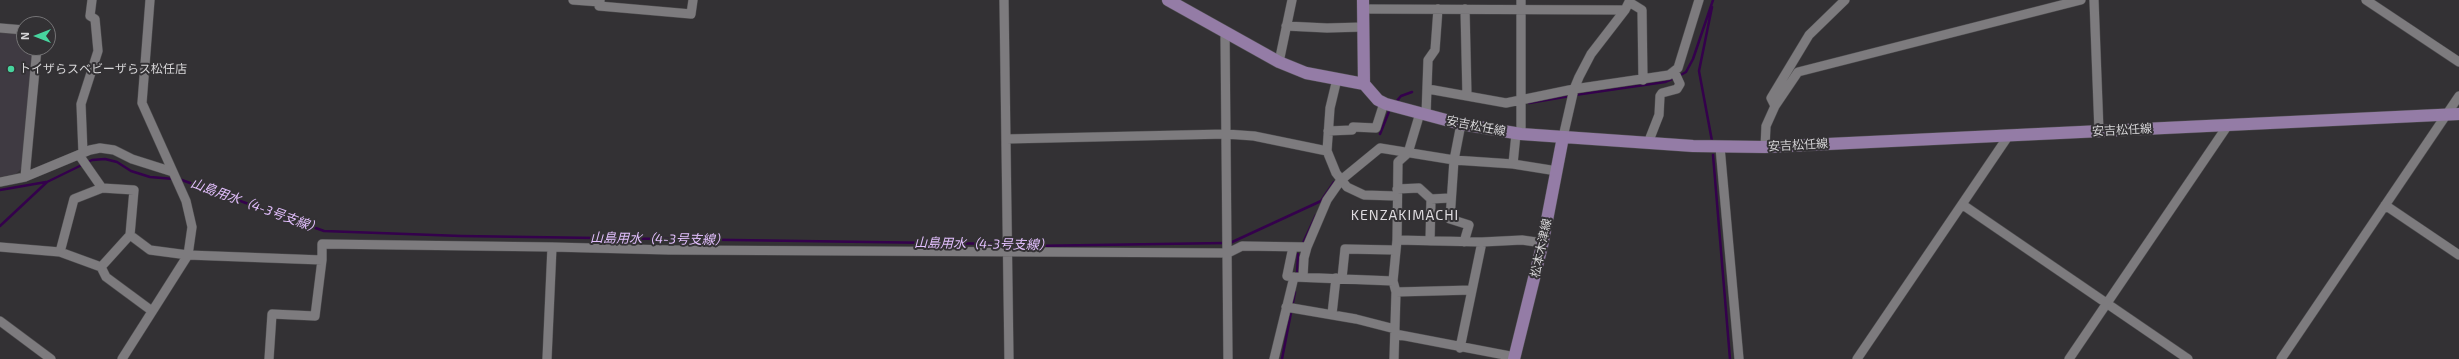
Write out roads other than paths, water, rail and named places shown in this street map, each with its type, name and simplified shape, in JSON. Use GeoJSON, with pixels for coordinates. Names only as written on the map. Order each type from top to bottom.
{"type":"FeatureCollection","features":[{"type":"Feature","properties":{"kind":"main road"},"geometry":{"type":"LineString","coordinates":[[1168,0],[1184,5],[1225,32],[1280,62],[1306,73],[1364,84],[1363,5]]}},
{"type":"Feature","properties":{"kind":"main road","name":"安吉松任線"},"geometry":{"type":"LineString","coordinates":[[1364,84],[1386,104],[1461,124],[1518,134],[1720,147],[1765,147],[2459,114]]}},
{"type":"Feature","properties":{"kind":"main road","name":"松本木津線"},"geometry":{"type":"LineString","coordinates":[[1514,358],[1543,243],[1564,137]]}},
{"type":"Feature","properties":{"kind":"street"},"geometry":{"type":"LineString","coordinates":[[92,0],[90,16],[95,19],[98,51],[81,104],[83,158],[102,188]]}},
{"type":"Feature","properties":{"kind":"street"},"geometry":{"type":"LineString","coordinates":[[122,359],[188,255],[192,227],[186,201],[142,103],[150,0]]}},
{"type":"Feature","properties":{"kind":"street"},"geometry":{"type":"LineString","coordinates":[[573,0],[691,14],[693,0]]}},
{"type":"Feature","properties":{"kind":"street"},"geometry":{"type":"LineString","coordinates":[[1004,0],[1009,239],[1009,359]]}},
{"type":"Feature","properties":{"kind":"street"},"geometry":{"type":"LineString","coordinates":[[1280,62],[1292,0]]}},
{"type":"Feature","properties":{"kind":"street"},"geometry":{"type":"LineString","coordinates":[[1428,89],[1522,104],[1670,75],[1678,68],[1699,0]]}},
{"type":"Feature","properties":{"kind":"street"},"geometry":{"type":"LineString","coordinates":[[1775,106],[1771,98],[1809,35],[1846,0]]}},
{"type":"Feature","properties":{"kind":"street"},"geometry":{"type":"LineString","coordinates":[[1765,147],[1766,126],[1775,106],[1798,72],[2081,0]]}},
{"type":"Feature","properties":{"kind":"street"},"geometry":{"type":"LineString","coordinates":[[2094,0],[2099,131]]}},
{"type":"Feature","properties":{"kind":"street"},"geometry":{"type":"LineString","coordinates":[[2366,0],[2459,62]]}},
{"type":"Feature","properties":{"kind":"street"},"geometry":{"type":"LineString","coordinates":[[1363,5],[1409,4],[1438,9],[1465,9],[1521,5],[1628,4],[1642,10],[1643,80]]}},
{"type":"Feature","properties":{"kind":"street"},"geometry":{"type":"LineString","coordinates":[[1564,137],[1573,94],[1591,54],[1628,4]]}},
{"type":"Feature","properties":{"kind":"street"},"geometry":{"type":"LineString","coordinates":[[1513,164],[1522,104],[1521,5]]}},
{"type":"Feature","properties":{"kind":"street"},"geometry":{"type":"LineString","coordinates":[[1394,359],[1396,292],[1393,281],[1397,240],[1398,162],[1408,153],[1423,114],[1428,89],[1428,60],[1435,50],[1438,9]]}},
{"type":"Feature","properties":{"kind":"street"},"geometry":{"type":"LineString","coordinates":[[1465,9],[1467,96]]}},
{"type":"Feature","properties":{"kind":"street"},"geometry":{"type":"LineString","coordinates":[[1286,26],[1327,28],[1363,27]]}},
{"type":"Feature","properties":{"kind":"street"},"geometry":{"type":"LineString","coordinates":[[0,28],[16,29]]}},
{"type":"Feature","properties":{"kind":"street"},"geometry":{"type":"LineString","coordinates":[[1225,32],[1228,359]]}},
{"type":"Feature","properties":{"kind":"street"},"geometry":{"type":"LineString","coordinates":[[25,177],[37,56]]}},
{"type":"Feature","properties":{"kind":"street"},"geometry":{"type":"LineString","coordinates":[[1648,143],[1659,115],[1660,96],[1662,93],[1677,89],[1679,82],[1674,72]]}},
{"type":"Feature","properties":{"kind":"street"},"geometry":{"type":"LineString","coordinates":[[1337,79],[1330,108],[1327,151],[1336,173],[1347,187],[1364,195],[1419,188],[1431,199],[1450,198]]}},
{"type":"Feature","properties":{"kind":"street"},"geometry":{"type":"LineString","coordinates":[[2281,359],[2459,96]]}},
{"type":"Feature","properties":{"kind":"street"},"geometry":{"type":"LineString","coordinates":[[1328,131],[1352,130],[1353,127],[1376,128],[1386,104]]}},
{"type":"Feature","properties":{"kind":"street"},"geometry":{"type":"LineString","coordinates":[[1461,124],[1454,160],[1450,198],[1450,219],[1469,225],[1464,242]]}},
{"type":"Feature","properties":{"kind":"street"},"geometry":{"type":"LineString","coordinates":[[2069,359],[2108,304],[2228,125]]}},
{"type":"Feature","properties":{"kind":"street"},"geometry":{"type":"LineString","coordinates":[[1006,138],[1226,134],[1254,136],[1327,151]]}},
{"type":"Feature","properties":{"kind":"street"},"geometry":{"type":"LineString","coordinates":[[1857,359],[1963,205],[2009,135]]}},
{"type":"Feature","properties":{"kind":"street"},"geometry":{"type":"LineString","coordinates":[[1720,147],[1739,359]]}},
{"type":"Feature","properties":{"kind":"street"},"geometry":{"type":"LineString","coordinates":[[0,182],[25,177],[83,158],[100,148],[114,150],[132,159],[174,174]]}},
{"type":"Feature","properties":{"kind":"street"},"geometry":{"type":"LineString","coordinates":[[1274,359],[1287,307],[1307,247],[1327,200],[1341,180],[1380,148],[1454,160],[1513,164],[1557,171]]}},
{"type":"Feature","properties":{"kind":"street"},"geometry":{"type":"LineString","coordinates":[[60,252],[74,199],[102,188],[134,190],[130,235],[101,267]]}},
{"type":"Feature","properties":{"kind":"street"},"geometry":{"type":"LineString","coordinates":[[1430,241],[1431,199]]}},
{"type":"Feature","properties":{"kind":"street"},"geometry":{"type":"LineString","coordinates":[[1963,205],[2188,359]]}},
{"type":"Feature","properties":{"kind":"street"},"geometry":{"type":"LineString","coordinates":[[2385,205],[2459,254]]}},
{"type":"Feature","properties":{"kind":"street"},"geometry":{"type":"LineString","coordinates":[[130,235],[150,250],[188,255],[322,260]]}},
{"type":"Feature","properties":{"kind":"street"},"geometry":{"type":"LineString","coordinates":[[1397,240],[1464,242],[1522,240],[1543,243]]}},
{"type":"Feature","properties":{"kind":"street"},"geometry":{"type":"LineString","coordinates":[[1460,348],[1482,242]]}},
{"type":"Feature","properties":{"kind":"street"},"geometry":{"type":"LineString","coordinates":[[269,359],[272,314],[315,316],[322,260],[322,244],[1009,251],[1242,246],[1307,247]]}},
{"type":"Feature","properties":{"kind":"street"},"geometry":{"type":"LineString","coordinates":[[0,247],[60,252],[101,267],[106,277],[152,311]]}},
{"type":"Feature","properties":{"kind":"street"},"geometry":{"type":"LineString","coordinates":[[547,359],[552,247]]}},
{"type":"Feature","properties":{"kind":"street"},"geometry":{"type":"LineString","coordinates":[[1293,247],[1287,276],[1393,281]]}},
{"type":"Feature","properties":{"kind":"street"},"geometry":{"type":"LineString","coordinates":[[1332,314],[1345,249],[1395,250]]}},
{"type":"Feature","properties":{"kind":"street"},"geometry":{"type":"LineString","coordinates":[[1396,292],[1472,290]]}},
{"type":"Feature","properties":{"kind":"street"},"geometry":{"type":"LineString","coordinates":[[1287,307],[1332,314],[1395,332],[1460,348],[1514,358]]}},
{"type":"Feature","properties":{"kind":"street"},"geometry":{"type":"LineString","coordinates":[[0,321],[51,359]]}},
{"type":"Feature","properties":{"kind":"waterway"},"geometry":{"type":"LineString","coordinates":[[1679,76],[1686,72],[1693,59],[1713,0]]}},
{"type":"Feature","properties":{"kind":"waterway"},"geometry":{"type":"LineString","coordinates":[[1712,7],[1699,71],[1712,141]]}},
{"type":"Feature","properties":{"kind":"waterway"},"geometry":{"type":"LineString","coordinates":[[1575,95],[1665,82],[1674,78]]}},
{"type":"Feature","properties":{"kind":"waterway"},"geometry":{"type":"LineString","coordinates":[[1396,102],[1401,96],[1412,92]]}},
{"type":"Feature","properties":{"kind":"waterway"},"geometry":{"type":"LineString","coordinates":[[1529,103],[1570,96]]}},
{"type":"Feature","properties":{"kind":"waterway"},"geometry":{"type":"LineString","coordinates":[[1380,134],[1390,109]]}},
{"type":"Feature","properties":{"kind":"waterway"},"geometry":{"type":"LineString","coordinates":[[1713,155],[1730,359]]}},
{"type":"Feature","properties":{"kind":"waterway","name":"山島用水（4-3号支線）"},"geometry":{"type":"LineString","coordinates":[[0,226],[47,182],[92,160],[105,159],[117,162],[131,171],[150,177],[174,179]]}},
{"type":"Feature","properties":{"kind":"waterway","name":"山島用水（4-3号支線）"},"geometry":{"type":"LineString","coordinates":[[179,179],[324,231],[461,236],[1005,244]]}},
{"type":"Feature","properties":{"kind":"waterway"},"geometry":{"type":"LineString","coordinates":[[0,190],[46,182]]}},
{"type":"Feature","properties":{"kind":"waterway","name":"山島用水（4-3号支線）"},"geometry":{"type":"LineString","coordinates":[[1230,243],[1321,201],[1334,182]]}},
{"type":"Feature","properties":{"kind":"waterway"},"geometry":{"type":"LineString","coordinates":[[1303,243],[1316,215]]}},
{"type":"Feature","properties":{"kind":"waterway","name":"山島用水（4-3号支線）"},"geometry":{"type":"LineString","coordinates":[[1010,244],[1030,246],[1225,243]]}},
{"type":"Feature","properties":{"kind":"waterway"},"geometry":{"type":"LineString","coordinates":[[1297,275],[1298,254]]}},
{"type":"Feature","properties":{"kind":"waterway"},"geometry":{"type":"LineString","coordinates":[[1282,359],[1295,292]]}},
{"type":"Feature","properties":{"kind":"place","name":"トイザらスベビーザらス松任店"},"geometry":{"type":"Point","coordinates":[11,69]}},
{"type":"Feature","properties":{"kind":"district","name":"KENZAKIMACHI"},"geometry":{"type":"Point","coordinates":[1405,215]}}]}
